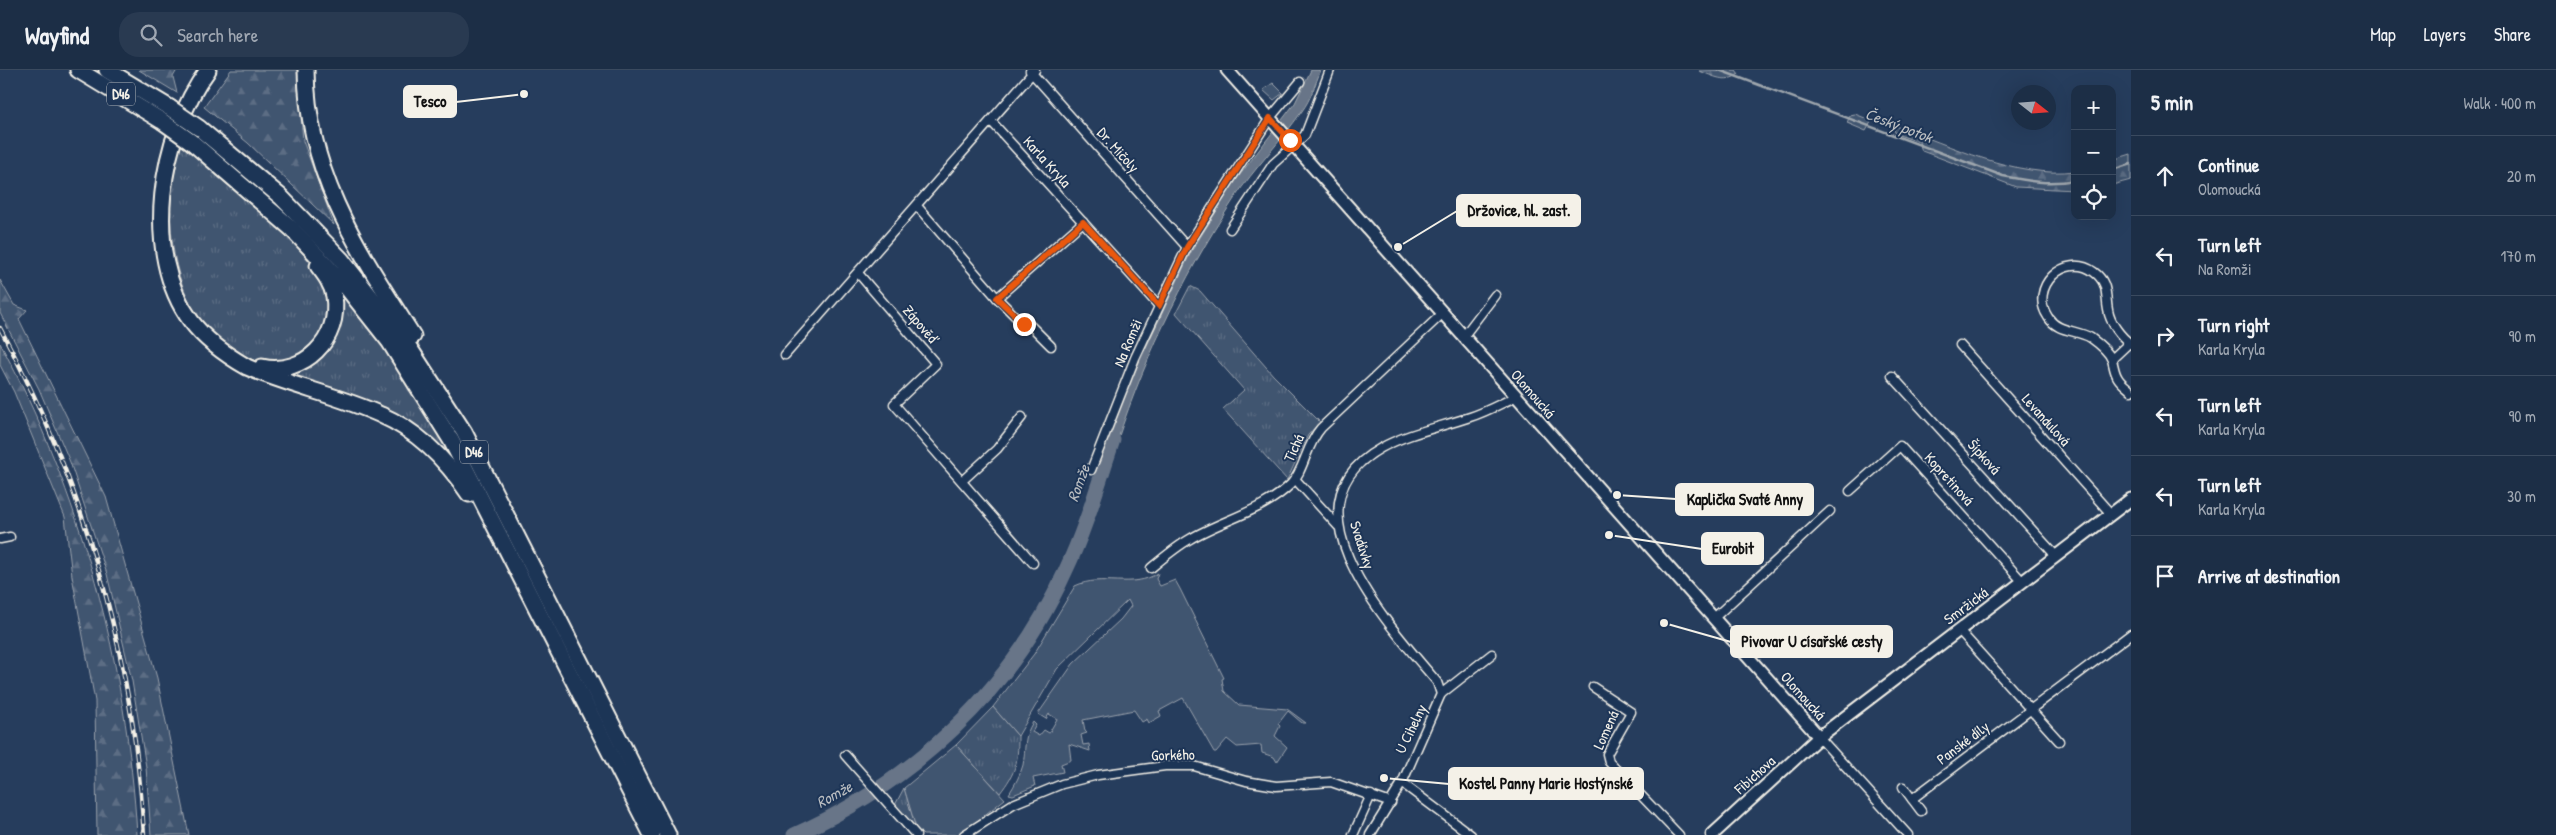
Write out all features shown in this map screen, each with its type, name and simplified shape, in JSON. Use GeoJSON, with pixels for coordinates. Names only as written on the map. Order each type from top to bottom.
{"type":"FeatureCollection","features":[{"type":"Feature","properties":{"kind":"highway","name":"D46"},"geometry":{"type":"LineString","coordinates":[[78,70],[162,121],[193,143],[291,228],[344,284],[389,341],[451,440],[652,835]]}},
{"type":"Feature","properties":{"kind":"highway","name":"D46"},"geometry":{"type":"LineString","coordinates":[[107,70],[170,108],[198,128],[281,197],[340,259],[403,338],[464,432],[668,835]]}},
{"type":"Feature","properties":{"kind":"highway"},"geometry":{"type":"LineString","coordinates":[[208,70],[188,101],[171,147],[165,171],[163,229],[170,272],[183,307],[199,330],[228,356],[265,375],[381,415],[406,429],[429,446],[457,476],[507,551]]}},
{"type":"Feature","properties":{"kind":"highway"},"geometry":{"type":"LineString","coordinates":[[306,70],[308,103],[316,147],[338,212],[359,251],[416,342],[464,432]]}},
{"type":"Feature","properties":{"kind":"highway"},"geometry":{"type":"LineString","coordinates":[[228,356],[265,367],[292,367],[315,353],[330,333],[334,296],[328,280],[291,228]]}},
{"type":"Feature","properties":{"kind":"street","name":"Olomoucká"},"geometry":{"type":"LineString","coordinates":[[1227,70],[1819,737]]}},
{"type":"Feature","properties":{"kind":"street"},"geometry":{"type":"LineString","coordinates":[[1230,229],[1273,164],[1308,129],[1330,70]]}},
{"type":"Feature","properties":{"kind":"street"},"geometry":{"type":"LineString","coordinates":[[785,354],[966,151],[1032,71]]}},
{"type":"Feature","properties":{"kind":"street","name":"Dr. Mičoly"},"geometry":{"type":"LineString","coordinates":[[1032,71],[1187,247]]}},
{"type":"Feature","properties":{"kind":"street","name":"Na Romži"},"geometry":{"type":"LineString","coordinates":[[1091,470],[1159,306],[1187,247],[1270,118],[1300,82]]}},
{"type":"Feature","properties":{"kind":"street","name":"Karla Kryla"},"geometry":{"type":"LineString","coordinates":[[991,121],[1159,306]]}},
{"type":"Feature","properties":{"kind":"street"},"geometry":{"type":"LineString","coordinates":[[917,206],[997,298],[1019,320],[1031,326],[1051,346]]}},
{"type":"Feature","properties":{"kind":"street"},"geometry":{"type":"LineString","coordinates":[[997,298],[1083,222]]}},
{"type":"Feature","properties":{"kind":"street"},"geometry":{"type":"LineString","coordinates":[[2112,359],[2130,343],[2111,320],[2106,290],[2096,274],[2077,266],[2063,268],[2052,275],[2045,286],[2042,296],[2047,317],[2060,328],[2092,339],[2112,359],[2118,379],[2131,391]]}},
{"type":"Feature","properties":{"kind":"street","name":"Zápověď"},"geometry":{"type":"LineString","coordinates":[[858,274],[936,364],[894,404],[1033,563]]}},
{"type":"Feature","properties":{"kind":"street"},"geometry":{"type":"LineString","coordinates":[[1463,337],[1496,295]]}},
{"type":"Feature","properties":{"kind":"street","name":"Tichá"},"geometry":{"type":"LineString","coordinates":[[1151,568],[1191,538],[1271,498],[1295,479],[1309,444],[1321,428],[1443,313]]}},
{"type":"Feature","properties":{"kind":"street","name":"Levandulová"},"geometry":{"type":"LineString","coordinates":[[1960,345],[2111,514]]}},
{"type":"Feature","properties":{"kind":"street","name":"Šípková"},"geometry":{"type":"LineString","coordinates":[[1892,376],[2056,556]]}},
{"type":"Feature","properties":{"kind":"street","name":"Svadůvky"},"geometry":{"type":"LineString","coordinates":[[1441,694],[1437,682],[1368,597],[1354,571],[1338,526],[1345,482],[1355,467],[1390,443],[1481,413],[1515,396]]}},
{"type":"Feature","properties":{"kind":"street"},"geometry":{"type":"LineString","coordinates":[[962,481],[997,449],[1022,417]]}},
{"type":"Feature","properties":{"kind":"street","name":"Kopretinová"},"geometry":{"type":"LineString","coordinates":[[1850,491],[1900,446],[2022,581]]}},
{"type":"Feature","properties":{"kind":"street"},"geometry":{"type":"LineString","coordinates":[[1295,479],[1338,526]]}},
{"type":"Feature","properties":{"kind":"street","name":"Smržická"},"geometry":{"type":"LineString","coordinates":[[1819,737],[2131,499]]}},
{"type":"Feature","properties":{"kind":"street"},"geometry":{"type":"LineString","coordinates":[[1714,618],[1830,512]]}},
{"type":"Feature","properties":{"kind":"street"},"geometry":{"type":"LineString","coordinates":[[0,539],[10,537]]}},
{"type":"Feature","properties":{"kind":"street"},"geometry":{"type":"LineString","coordinates":[[1958,630],[2059,740]]}},
{"type":"Feature","properties":{"kind":"street","name":"Panské díly"},"geometry":{"type":"LineString","coordinates":[[1912,799],[2131,634]]}},
{"type":"Feature","properties":{"kind":"street","name":"U Cihelny"},"geometry":{"type":"LineString","coordinates":[[1370,835],[1402,783],[1441,694],[1492,654]]}},
{"type":"Feature","properties":{"kind":"street","name":"Lomená"},"geometry":{"type":"LineString","coordinates":[[1593,687],[1631,712],[1607,754],[1609,762],[1679,835]]}},
{"type":"Feature","properties":{"kind":"street"},"geometry":{"type":"LineString","coordinates":[[1819,737],[1908,835]]}},
{"type":"Feature","properties":{"kind":"street","name":"Fibichova"},"geometry":{"type":"LineString","coordinates":[[1712,835],[1819,737]]}},
{"type":"Feature","properties":{"kind":"street"},"geometry":{"type":"LineString","coordinates":[[845,756],[916,835]]}},
{"type":"Feature","properties":{"kind":"street","name":"Gorkého"},"geometry":{"type":"LineString","coordinates":[[964,835],[1013,804],[1062,784],[1098,775],[1165,766],[1194,766],[1246,781],[1276,786],[1331,782],[1391,803]]}},
{"type":"Feature","properties":{"kind":"street"},"geometry":{"type":"LineString","coordinates":[[1402,783],[1471,835]]}},
{"type":"Feature","properties":{"kind":"street"},"geometry":{"type":"LineString","coordinates":[[1903,787],[1921,811]]}},
{"type":"Feature","properties":{"kind":"street"},"geometry":{"type":"LineString","coordinates":[[1353,835],[1371,795]]}},
{"type":"Feature","properties":{"kind":"green space"},"geometry":{"type":"Polygon","coordinates":[[[139,70],[177,70],[173,77],[177,93],[139,70]]]}},
{"type":"Feature","properties":{"kind":"green space"},"geometry":{"type":"Polygon","coordinates":[[[231,70],[297,70],[303,141],[334,225],[248,143],[204,107],[231,70]]]}},
{"type":"Feature","properties":{"kind":"green space"},"geometry":{"type":"Polygon","coordinates":[[[1736,70],[1739,74],[1724,79],[1699,71],[1736,70]]]}},
{"type":"Feature","properties":{"kind":"green space"},"geometry":{"type":"Polygon","coordinates":[[[1273,83],[1283,93],[1274,100],[1263,90],[1273,83]]]}},
{"type":"Feature","properties":{"kind":"green space"},"geometry":{"type":"Polygon","coordinates":[[[1855,114],[1870,120],[1871,122],[1866,131],[1847,123],[1850,115],[1855,114]]]}},
{"type":"Feature","properties":{"kind":"green space"},"geometry":{"type":"Polygon","coordinates":[[[1896,126],[1961,151],[2007,165],[2030,170],[2071,171],[2071,190],[2016,187],[1922,151],[1919,142],[1896,134],[1894,130],[1896,126]]]}},
{"type":"Feature","properties":{"kind":"green space"},"geometry":{"type":"Polygon","coordinates":[[[180,143],[217,171],[262,210],[284,232],[317,273],[325,290],[326,316],[323,328],[316,340],[308,350],[298,357],[286,362],[267,364],[255,361],[239,353],[213,334],[199,317],[188,298],[174,254],[171,232],[172,188],[180,143]]]}},
{"type":"Feature","properties":{"kind":"green space"},"geometry":{"type":"Polygon","coordinates":[[[2131,154],[2131,180],[2116,184],[2116,159],[2131,154]]]}},
{"type":"Feature","properties":{"kind":"green space"},"geometry":{"type":"Polygon","coordinates":[[[0,280],[14,305],[27,310],[19,319],[106,497],[157,678],[189,835],[151,835],[146,767],[132,681],[107,574],[70,462],[39,389],[0,313],[0,280]]]}},
{"type":"Feature","properties":{"kind":"green space"},"geometry":{"type":"Polygon","coordinates":[[[336,284],[398,368],[452,457],[438,445],[286,375],[307,366],[327,347],[336,284]]]}},
{"type":"Feature","properties":{"kind":"green space"},"geometry":{"type":"Polygon","coordinates":[[[1190,286],[1200,291],[1273,375],[1320,422],[1308,435],[1287,480],[1223,409],[1244,390],[1176,313],[1190,286]]]}},
{"type":"Feature","properties":{"kind":"green space"},"geometry":{"type":"Polygon","coordinates":[[[0,343],[29,400],[54,459],[76,520],[95,582],[111,644],[123,708],[132,771],[137,835],[97,835],[95,701],[72,576],[65,517],[14,392],[0,365],[0,343]]]}},
{"type":"Feature","properties":{"kind":"green space"},"geometry":{"type":"Polygon","coordinates":[[[1158,573],[1156,579],[1160,586],[1175,580],[1224,678],[1222,679],[1224,691],[1239,705],[1287,709],[1306,723],[1302,723],[1288,711],[1278,724],[1280,726],[1275,736],[1287,747],[1277,762],[1274,757],[1262,753],[1261,745],[1237,747],[1227,739],[1214,752],[1183,698],[1159,711],[1161,716],[1149,723],[1147,719],[1142,722],[1134,710],[1083,720],[1087,733],[1081,735],[1083,745],[1089,744],[1090,751],[1069,744],[1071,760],[1061,764],[1063,772],[1033,778],[1035,786],[1013,795],[1009,794],[1022,769],[1026,738],[1033,722],[1036,725],[1032,732],[1039,736],[1044,730],[1049,733],[1057,719],[1049,714],[1046,719],[1038,714],[1073,664],[1121,619],[1131,606],[1128,600],[1057,669],[1018,736],[993,707],[1034,654],[1075,586],[1085,582],[1138,580],[1158,573]]]}},
{"type":"Feature","properties":{"kind":"green space"},"geometry":{"type":"Polygon","coordinates":[[[993,707],[1018,736],[1015,767],[1010,779],[1000,793],[956,745],[993,707]]]}},
{"type":"Feature","properties":{"kind":"green space"},"geometry":{"type":"Polygon","coordinates":[[[956,745],[1005,799],[959,835],[923,835],[916,828],[904,788],[956,745]]]}},
{"type":"Feature","properties":{"kind":"green space"},"geometry":{"type":"Polygon","coordinates":[[[904,788],[916,828],[894,807],[904,788]]]}},
{"type":"Feature","properties":{"kind":"shaded area"},"geometry":{"type":"Polygon","coordinates":[[[1311,70],[1321,70],[1308,101],[1294,122],[1242,188],[1196,261],[1179,292],[1149,358],[1122,426],[1111,460],[1101,457],[1126,390],[1191,252],[1236,180],[1295,103],[1311,70]]]}},
{"type":"Feature","properties":{"kind":"waterway","name":"Český potok"},"geometry":{"type":"LineString","coordinates":[[1719,70],[2003,176],[2030,181],[2071,180]]}},
{"type":"Feature","properties":{"kind":"waterway","name":"Český potok"},"geometry":{"type":"LineString","coordinates":[[2116,169],[2131,164]]}},
{"type":"Feature","properties":{"kind":"waterway","name":"Romže"},"geometry":{"type":"LineString","coordinates":[[794,835],[837,814],[879,789],[954,729],[987,694],[1016,656],[1043,615],[1065,572],[1085,524],[1113,440]]}},
{"type":"Feature","properties":{"kind":"railway"},"geometry":{"type":"LineString","coordinates":[[0,328],[30,387],[57,448],[80,510],[100,574],[116,638],[129,703],[144,835]]}},
{"type":"Feature","properties":{"kind":"place","name":"Tesco"},"geometry":{"type":"Point","coordinates":[524,94]}},
{"type":"Feature","properties":{"kind":"place","name":"Držovice, hl. zast."},"geometry":{"type":"Point","coordinates":[1398,247]}},
{"type":"Feature","properties":{"kind":"place","name":"Kaplička Svaté Anny"},"geometry":{"type":"Point","coordinates":[1617,495]}},
{"type":"Feature","properties":{"kind":"place","name":"Eurobit"},"geometry":{"type":"Point","coordinates":[1609,535]}},
{"type":"Feature","properties":{"kind":"place","name":"Pivovar U císařské cesty"},"geometry":{"type":"Point","coordinates":[1664,623]}},
{"type":"Feature","properties":{"kind":"place","name":"Kostel Panny Marie Hostýnské"},"geometry":{"type":"Point","coordinates":[1384,778]}},
{"type":"Feature","properties":{"kind":"route"},"geometry":{"type":"LineString","coordinates":[[1024,324],[997,298],[1083,222],[1159,306],[1187,247],[1270,118],[1290,140]]}}]}
